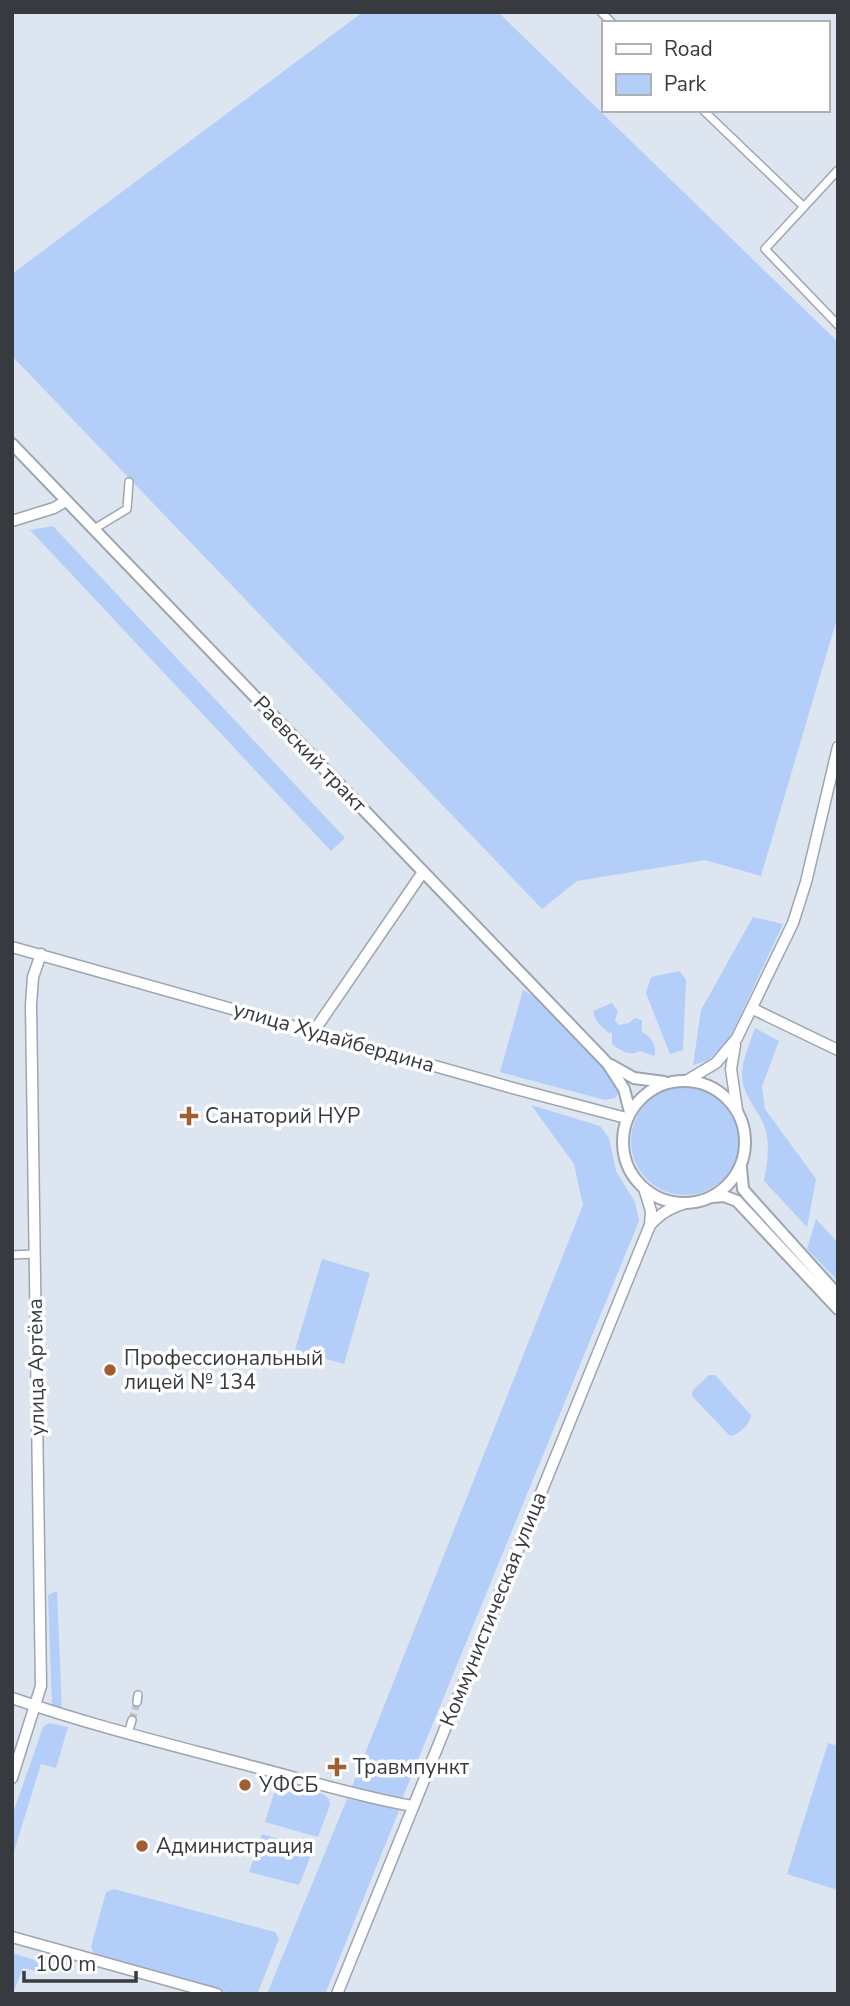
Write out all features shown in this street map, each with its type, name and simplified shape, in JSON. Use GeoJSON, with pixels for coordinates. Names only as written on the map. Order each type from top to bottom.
{"type":"FeatureCollection","features":[{"type":"Feature","properties":{"kind":"main road","name":"Раевский тракт"},"geometry":{"type":"LineString","coordinates":[[12,444],[608,1064],[624,1089],[628,1115]]}},
{"type":"Feature","properties":{"kind":"main road"},"geometry":{"type":"LineString","coordinates":[[12,521],[54,508],[66,501]]}},
{"type":"Feature","properties":{"kind":"main road"},"geometry":{"type":"LineString","coordinates":[[685,1081],[716,1062],[737,1038],[797,915],[838,747]]}},
{"type":"Feature","properties":{"kind":"main road"},"geometry":{"type":"LineString","coordinates":[[314,1031],[423,873]]}},
{"type":"Feature","properties":{"kind":"main road","name":"улица Худайбердина"},"geometry":{"type":"LineString","coordinates":[[12,947],[509,1087],[628,1115]]}},
{"type":"Feature","properties":{"kind":"main road","name":"улица Артёма"},"geometry":{"type":"LineString","coordinates":[[12,1778],[36,1706],[42,1665],[30,1005],[35,968],[41,954]]}},
{"type":"Feature","properties":{"kind":"main road"},"geometry":{"type":"LineString","coordinates":[[753,1009],[838,1050]]}},
{"type":"Feature","properties":{"kind":"main road"},"geometry":{"type":"LineString","coordinates":[[737,1038],[731,1069],[737,1110]]}},
{"type":"Feature","properties":{"kind":"main road","name":"Раевский тракт"},"geometry":{"type":"LineString","coordinates":[[608,1064],[634,1079],[670,1082]]}},
{"type":"Feature","properties":{"kind":"main road"},"geometry":{"type":"LineString","coordinates":[[686,1203],[669,1201],[644,1188],[627,1162],[622,1135],[628,1115],[648,1093],[670,1082],[696,1081],[716,1089],[728,1098],[744,1126],[746,1150],[741,1168],[743,1189],[838,1295]]}},
{"type":"Feature","properties":{"kind":"main road"},"geometry":{"type":"LineString","coordinates":[[710,1197],[724,1188],[741,1168]]}},
{"type":"Feature","properties":{"kind":"main road"},"geometry":{"type":"LineString","coordinates":[[644,1188],[651,1210],[650,1226]]}},
{"type":"Feature","properties":{"kind":"main road"},"geometry":{"type":"LineString","coordinates":[[650,1226],[669,1208],[686,1203],[724,1196],[737,1201],[838,1309]]}},
{"type":"Feature","properties":{"kind":"main road","name":"Коммунистическая улица"},"geometry":{"type":"LineString","coordinates":[[337,1994],[650,1226]]}},
{"type":"Feature","properties":{"kind":"main road"},"geometry":{"type":"LineString","coordinates":[[12,1698],[128,1734],[329,1788],[412,1807]]}},
{"type":"Feature","properties":{"kind":"main road"},"geometry":{"type":"LineString","coordinates":[[12,1937],[217,1994]]}},
{"type":"Feature","properties":{"kind":"street"},"geometry":{"type":"LineString","coordinates":[[705,112],[804,207]]}},
{"type":"Feature","properties":{"kind":"street"},"geometry":{"type":"LineString","coordinates":[[838,170],[765,249],[838,325]]}},
{"type":"Feature","properties":{"kind":"street"},"geometry":{"type":"LineString","coordinates":[[94,529],[127,509],[129,482]]}},
{"type":"Feature","properties":{"kind":"street"},"geometry":{"type":"LineString","coordinates":[[12,1255],[34,1254]]}},
{"type":"Feature","properties":{"kind":"street"},"geometry":{"type":"LineString","coordinates":[[128,1734],[132,1720]]}},
{"type":"Feature","properties":{"kind":"green space"},"geometry":{"type":"Polygon","coordinates":[[[363,12],[498,12],[838,342],[838,615],[761,876],[705,860],[577,881],[542,909],[12,356],[12,274],[363,12]]]}},
{"type":"Feature","properties":{"kind":"green space"},"geometry":{"type":"Polygon","coordinates":[[[53,526],[345,838],[331,851],[30,530],[53,526]]]}},
{"type":"Feature","properties":{"kind":"green space"},"geometry":{"type":"Polygon","coordinates":[[[753,917],[783,924],[728,1042],[707,1061],[693,1065],[701,1010],[753,917]]]}},
{"type":"Feature","properties":{"kind":"green space"},"geometry":{"type":"Polygon","coordinates":[[[680,971],[686,980],[683,1050],[670,1054],[646,993],[651,977],[680,971]]]}},
{"type":"Feature","properties":{"kind":"green space"},"geometry":{"type":"Polygon","coordinates":[[[523,990],[535,997],[606,1068],[619,1088],[615,1098],[605,1100],[500,1072],[523,990]]]}},
{"type":"Feature","properties":{"kind":"green space"},"geometry":{"type":"Polygon","coordinates":[[[612,1003],[618,1011],[615,1020],[618,1025],[629,1023],[635,1018],[642,1020],[642,1032],[653,1042],[655,1056],[640,1051],[625,1052],[612,1044],[612,1032],[609,1033],[599,1023],[593,1011],[612,1003]]]}},
{"type":"Feature","properties":{"kind":"green space"},"geometry":{"type":"Polygon","coordinates":[[[755,1028],[779,1041],[762,1086],[765,1109],[816,1179],[807,1227],[764,1181],[768,1150],[766,1131],[745,1091],[742,1076],[755,1028]]]}},
{"type":"Feature","properties":{"kind":"green space"},"geometry":{"type":"Polygon","coordinates":[[[685,1087],[706,1091],[723,1103],[735,1120],[739,1141],[735,1162],[723,1179],[706,1191],[685,1195],[664,1191],[647,1179],[635,1162],[631,1141],[635,1120],[647,1103],[664,1091],[685,1087]]]}},
{"type":"Feature","properties":{"kind":"green space"},"geometry":{"type":"Polygon","coordinates":[[[531,1105],[600,1126],[609,1138],[616,1171],[635,1202],[639,1221],[402,1799],[351,1789],[583,1205],[574,1164],[531,1105]]]}},
{"type":"Feature","properties":{"kind":"green space"},"geometry":{"type":"Polygon","coordinates":[[[816,1219],[838,1243],[838,1281],[807,1249],[816,1219]]]}},
{"type":"Feature","properties":{"kind":"green space"},"geometry":{"type":"Polygon","coordinates":[[[322,1259],[370,1273],[344,1364],[295,1350],[322,1259]]]}},
{"type":"Feature","properties":{"kind":"green space"},"geometry":{"type":"Polygon","coordinates":[[[709,1375],[715,1375],[751,1415],[746,1425],[733,1435],[730,1436],[692,1396],[693,1390],[709,1375]]]}},
{"type":"Feature","properties":{"kind":"green space"},"geometry":{"type":"Polygon","coordinates":[[[57,1591],[62,1712],[56,1710],[52,1704],[48,1595],[57,1591]]]}},
{"type":"Feature","properties":{"kind":"green space"},"geometry":{"type":"Polygon","coordinates":[[[49,1723],[68,1727],[56,1768],[41,1764],[12,1858],[12,1816],[43,1727],[49,1723]]]}},
{"type":"Feature","properties":{"kind":"green space"},"geometry":{"type":"Polygon","coordinates":[[[828,1743],[838,1746],[838,1890],[787,1874],[828,1743]]]}},
{"type":"Feature","properties":{"kind":"green space"},"geometry":{"type":"Polygon","coordinates":[[[278,1781],[323,1794],[329,1799],[330,1805],[318,1837],[265,1822],[278,1781]]]}},
{"type":"Feature","properties":{"kind":"green space"},"geometry":{"type":"Polygon","coordinates":[[[347,1799],[400,1808],[325,1994],[267,1994],[347,1799]]]}},
{"type":"Feature","properties":{"kind":"green space"},"geometry":{"type":"Polygon","coordinates":[[[262,1834],[313,1850],[299,1885],[249,1872],[262,1834]]]}},
{"type":"Feature","properties":{"kind":"green space"},"geometry":{"type":"Polygon","coordinates":[[[114,1889],[275,1932],[279,1939],[258,1992],[234,1994],[94,1955],[91,1947],[106,1892],[114,1889]]]}},
{"type":"Feature","properties":{"kind":"green space"},"geometry":{"type":"Polygon","coordinates":[[[12,1953],[44,1963],[41,1972],[23,1968],[12,1993],[12,1953]]]}},
{"type":"Feature","properties":{"kind":"tunnel"},"geometry":{"type":"LineString","coordinates":[[132,1720],[137,1702]]}},
{"type":"Feature","properties":{"kind":"place","name":"Санаторий НУР"},"geometry":{"type":"Point","coordinates":[189,1116]}},
{"type":"Feature","properties":{"kind":"place","name":"Профессиональный лицей № 134"},"geometry":{"type":"Point","coordinates":[110,1370]}},
{"type":"Feature","properties":{"kind":"place","name":"Травмпункт"},"geometry":{"type":"Point","coordinates":[337,1767]}},
{"type":"Feature","properties":{"kind":"place","name":"УФСБ"},"geometry":{"type":"Point","coordinates":[245,1785]}},
{"type":"Feature","properties":{"kind":"place","name":"Администрация"},"geometry":{"type":"Point","coordinates":[142,1846]}}]}
